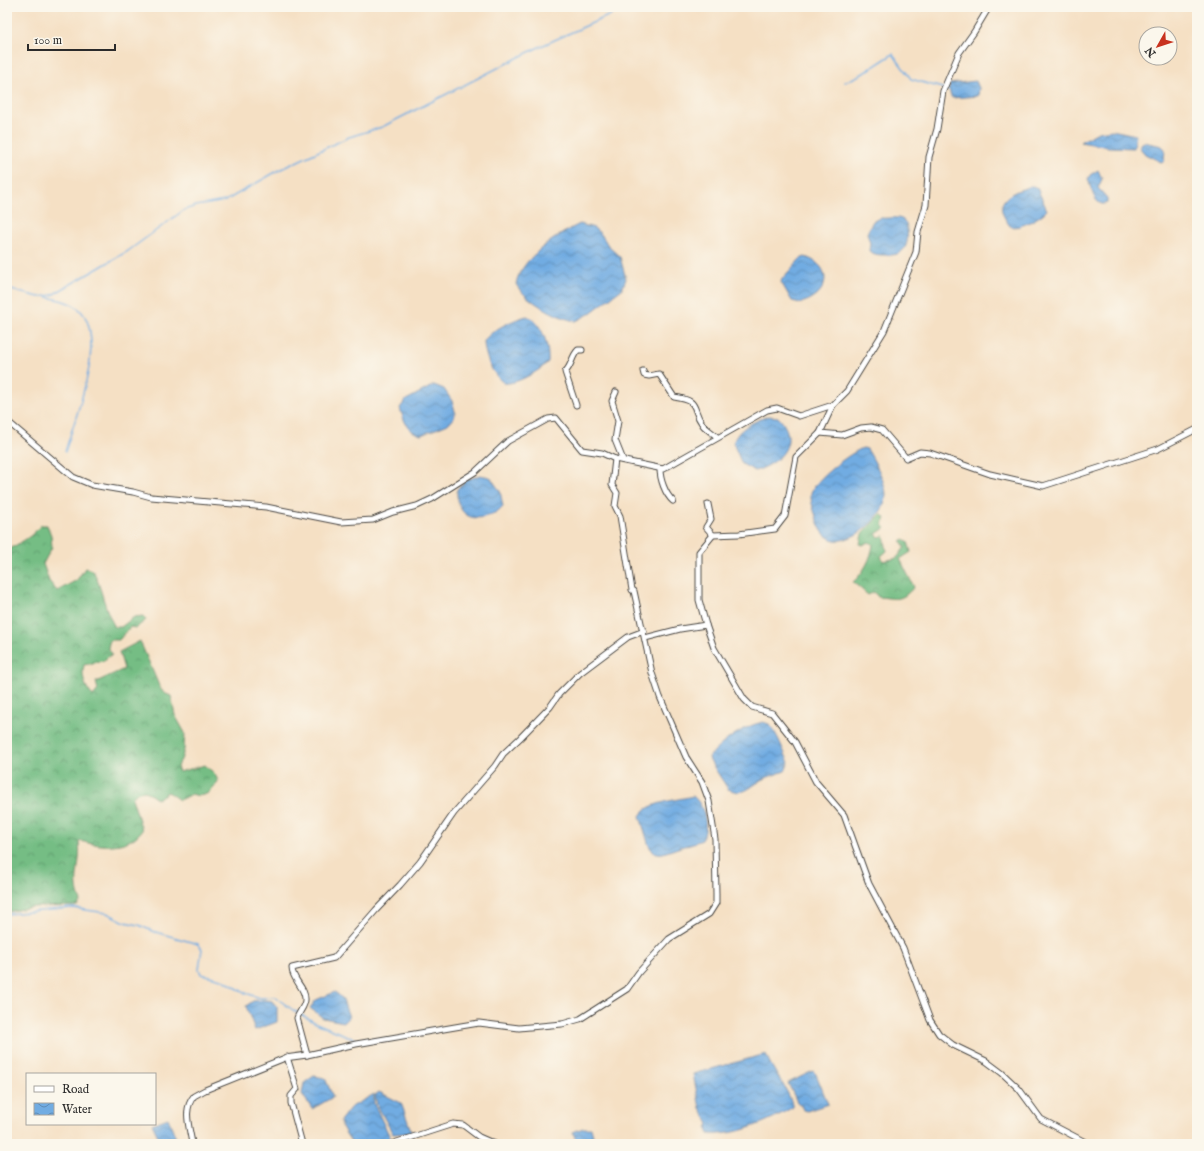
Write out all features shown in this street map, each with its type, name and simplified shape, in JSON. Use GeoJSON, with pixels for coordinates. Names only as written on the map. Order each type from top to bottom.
{"type":"FeatureCollection","features":[{"type":"Feature","properties":{"kind":"street"},"geometry":{"type":"LineString","coordinates":[[989,7],[959,53],[943,91],[937,129],[929,158],[926,205],[918,232],[916,252],[884,331],[847,391],[833,405],[820,433],[796,457],[785,516],[774,530],[713,535],[702,548],[698,558],[700,600],[706,625],[714,648],[744,699],[752,707],[772,713],[796,742],[816,782],[844,815],[869,884],[903,948],[930,1020],[939,1034],[949,1042],[986,1061],[1002,1073],[1019,1089],[1042,1119],[1089,1144]]}},
{"type":"Feature","properties":{"kind":"street"},"geometry":{"type":"LineString","coordinates":[[576,405],[565,372],[570,367],[574,354],[578,350],[582,350]]}},
{"type":"Feature","properties":{"kind":"street"},"geometry":{"type":"LineString","coordinates":[[643,371],[644,374],[649,376],[659,374],[674,397],[689,399],[693,404],[703,426],[718,437]]}},
{"type":"Feature","properties":{"kind":"street"},"geometry":{"type":"LineString","coordinates":[[616,392],[612,401],[618,422],[615,440],[622,460]]}},
{"type":"Feature","properties":{"kind":"street"},"geometry":{"type":"LineString","coordinates":[[7,420],[73,477],[84,483],[133,492],[150,497],[266,507],[341,522],[373,520],[393,512],[417,506],[432,499],[475,472],[508,441],[548,419],[556,418],[582,450],[602,452],[615,459],[660,469],[672,466],[718,437],[767,410],[777,408],[799,416],[833,405]]}},
{"type":"Feature","properties":{"kind":"street"},"geometry":{"type":"LineString","coordinates":[[820,433],[842,435],[861,428],[871,427],[882,430],[906,458],[920,452],[930,453],[990,474],[1044,486],[1158,449],[1197,429]]}},
{"type":"Feature","properties":{"kind":"street"},"geometry":{"type":"LineString","coordinates":[[192,1144],[188,1122],[188,1108],[194,1096],[205,1090],[287,1057],[307,1055],[371,1041],[467,1025],[479,1024],[519,1028],[562,1024],[580,1019],[627,989],[638,972],[669,939],[709,914],[716,903],[715,840],[709,801],[702,782],[686,757],[660,697],[652,674],[644,631],[634,591],[632,590],[620,516],[615,506],[617,493],[612,485],[615,459]]}},
{"type":"Feature","properties":{"kind":"street"},"geometry":{"type":"LineString","coordinates":[[660,469],[660,477],[670,498],[673,501]]}},
{"type":"Feature","properties":{"kind":"street"},"geometry":{"type":"LineString","coordinates":[[708,504],[711,519],[706,527],[713,535]]}},
{"type":"Feature","properties":{"kind":"street"},"geometry":{"type":"LineString","coordinates":[[645,638],[680,629],[706,625]]}},
{"type":"Feature","properties":{"kind":"street"},"geometry":{"type":"LineString","coordinates":[[307,1055],[297,1018],[304,1004],[305,997],[292,968],[334,958],[376,910],[405,880],[454,813],[495,766],[502,754],[550,707],[559,694],[580,673],[628,637],[644,631]]}},
{"type":"Feature","properties":{"kind":"street"},"geometry":{"type":"LineString","coordinates":[[287,1057],[297,1089],[291,1096],[291,1103],[302,1144]]}},
{"type":"Feature","properties":{"kind":"street"},"geometry":{"type":"LineString","coordinates":[[391,1144],[453,1124],[462,1125],[479,1137],[495,1144]]}},
{"type":"Feature","properties":{"kind":"green space"},"geometry":{"type":"Polygon","coordinates":[[[881,514],[885,518],[883,524],[885,528],[876,534],[879,537],[884,536],[887,551],[881,556],[883,561],[897,558],[905,547],[901,541],[904,539],[908,542],[911,552],[900,559],[914,587],[905,595],[898,598],[878,597],[874,592],[868,595],[853,582],[857,579],[869,560],[873,544],[868,542],[863,545],[860,544],[862,534],[881,514]]]}},
{"type":"Feature","properties":{"kind":"green space"},"geometry":{"type":"Polygon","coordinates":[[[41,525],[47,525],[51,535],[52,547],[43,564],[49,581],[57,591],[77,580],[85,568],[93,570],[108,613],[115,627],[121,627],[134,617],[143,616],[146,620],[136,628],[130,627],[119,640],[110,640],[108,647],[112,654],[103,661],[84,665],[83,678],[90,693],[93,696],[98,690],[96,682],[124,669],[119,652],[140,641],[160,688],[164,693],[171,696],[175,715],[185,733],[184,750],[181,760],[177,766],[179,772],[205,765],[215,774],[218,781],[207,794],[200,796],[192,794],[179,800],[168,792],[157,799],[145,791],[138,792],[132,798],[142,830],[137,836],[130,841],[114,845],[79,842],[80,850],[77,886],[81,901],[77,906],[32,907],[7,912],[7,560],[10,558],[9,550],[29,537],[41,525]]]}},
{"type":"Feature","properties":{"kind":"water"},"geometry":{"type":"Polygon","coordinates":[[[976,81],[979,88],[978,96],[952,98],[949,84],[976,81]]]}},
{"type":"Feature","properties":{"kind":"water"},"geometry":{"type":"Polygon","coordinates":[[[1112,130],[1136,135],[1134,148],[1109,147],[1080,142],[1098,132],[1112,130]]]}},
{"type":"Feature","properties":{"kind":"water"},"geometry":{"type":"Polygon","coordinates":[[[1144,142],[1162,146],[1165,149],[1164,161],[1161,162],[1145,154],[1140,148],[1140,144],[1144,142]]]}},
{"type":"Feature","properties":{"kind":"water"},"geometry":{"type":"Polygon","coordinates":[[[1098,170],[1102,179],[1098,188],[1107,198],[1107,203],[1103,204],[1099,203],[1094,196],[1088,179],[1090,175],[1098,170]]]}},
{"type":"Feature","properties":{"kind":"water"},"geometry":{"type":"Polygon","coordinates":[[[1033,186],[1037,188],[1047,210],[1040,216],[1024,225],[1014,227],[1010,226],[1003,215],[1003,202],[1011,194],[1033,186]]]}},
{"type":"Feature","properties":{"kind":"water"},"geometry":{"type":"Polygon","coordinates":[[[881,218],[898,218],[905,222],[907,228],[907,242],[906,246],[901,252],[893,255],[882,255],[869,251],[870,243],[867,233],[873,221],[881,218]]]}},
{"type":"Feature","properties":{"kind":"water"},"geometry":{"type":"Polygon","coordinates":[[[580,224],[594,228],[601,234],[609,247],[620,257],[626,279],[622,289],[589,314],[576,321],[560,316],[542,307],[526,296],[516,284],[525,265],[541,248],[561,234],[580,224]]]}},
{"type":"Feature","properties":{"kind":"water"},"geometry":{"type":"Polygon","coordinates":[[[805,257],[815,262],[821,268],[824,274],[825,282],[817,295],[810,300],[800,303],[792,301],[781,282],[800,259],[805,257]]]}},
{"type":"Feature","properties":{"kind":"water"},"geometry":{"type":"Polygon","coordinates":[[[527,316],[533,319],[541,329],[546,342],[548,362],[521,380],[504,383],[492,370],[485,352],[484,341],[492,333],[503,326],[527,316]]]}},
{"type":"Feature","properties":{"kind":"water"},"geometry":{"type":"Polygon","coordinates":[[[434,385],[444,389],[452,401],[455,411],[454,417],[448,424],[421,435],[409,428],[400,408],[406,400],[434,385]]]}},
{"type":"Feature","properties":{"kind":"water"},"geometry":{"type":"Polygon","coordinates":[[[768,416],[778,417],[785,426],[788,434],[788,443],[780,457],[773,463],[755,471],[742,464],[733,443],[738,433],[742,429],[768,416]]]}},
{"type":"Feature","properties":{"kind":"water"},"geometry":{"type":"Polygon","coordinates":[[[863,448],[867,449],[882,479],[886,492],[884,505],[880,513],[873,521],[856,534],[839,540],[831,539],[819,526],[812,503],[811,493],[819,481],[834,467],[850,455],[863,448]]]}},
{"type":"Feature","properties":{"kind":"water"},"geometry":{"type":"Polygon","coordinates":[[[480,475],[490,477],[500,491],[503,506],[498,511],[487,516],[473,518],[464,513],[458,503],[457,489],[467,480],[480,475]]]}},
{"type":"Feature","properties":{"kind":"water"},"geometry":{"type":"Polygon","coordinates":[[[763,722],[769,724],[778,738],[789,762],[785,771],[770,776],[743,791],[739,792],[728,789],[709,757],[733,735],[748,727],[763,722]]]}},
{"type":"Feature","properties":{"kind":"water"},"geometry":{"type":"Polygon","coordinates":[[[693,796],[700,805],[705,817],[705,829],[702,840],[663,853],[655,854],[649,846],[640,816],[644,811],[656,805],[671,800],[693,796]]]}},
{"type":"Feature","properties":{"kind":"water"},"geometry":{"type":"Polygon","coordinates":[[[335,992],[342,998],[349,1017],[344,1022],[323,1018],[310,1008],[316,1000],[335,992]]]}},
{"type":"Feature","properties":{"kind":"water"},"geometry":{"type":"Polygon","coordinates":[[[253,1001],[272,1001],[277,1007],[277,1022],[255,1030],[246,1006],[253,1001]]]}},
{"type":"Feature","properties":{"kind":"water"},"geometry":{"type":"Polygon","coordinates":[[[766,1054],[788,1093],[793,1107],[764,1122],[742,1130],[731,1133],[709,1134],[707,1129],[709,1123],[700,1108],[693,1074],[766,1054]]]}},
{"type":"Feature","properties":{"kind":"water"},"geometry":{"type":"Polygon","coordinates":[[[813,1071],[816,1074],[828,1104],[807,1111],[803,1110],[801,1105],[797,1102],[788,1083],[813,1071]]]}},
{"type":"Feature","properties":{"kind":"water"},"geometry":{"type":"Polygon","coordinates":[[[314,1076],[325,1078],[333,1097],[312,1109],[302,1094],[304,1083],[314,1076]]]}},
{"type":"Feature","properties":{"kind":"water"},"geometry":{"type":"Polygon","coordinates":[[[379,1092],[401,1103],[412,1133],[393,1134],[377,1105],[375,1095],[379,1092]]]}},
{"type":"Feature","properties":{"kind":"water"},"geometry":{"type":"Polygon","coordinates":[[[374,1094],[374,1104],[390,1137],[377,1143],[353,1144],[340,1121],[350,1108],[374,1094]]]}},
{"type":"Feature","properties":{"kind":"water"},"geometry":{"type":"Polygon","coordinates":[[[168,1118],[176,1138],[171,1144],[162,1144],[152,1125],[156,1125],[156,1122],[168,1118]]]}},
{"type":"Feature","properties":{"kind":"water"},"geometry":{"type":"Polygon","coordinates":[[[583,1128],[591,1128],[595,1144],[577,1144],[573,1132],[583,1128]]]}},
{"type":"Feature","properties":{"kind":"waterway"},"geometry":{"type":"LineString","coordinates":[[7,289],[39,297],[52,295],[128,251],[184,210],[196,206],[225,201],[281,169],[349,137],[382,127],[539,47],[628,7]]}},
{"type":"Feature","properties":{"kind":"waterway"},"geometry":{"type":"LineString","coordinates":[[845,82],[862,74],[893,54],[911,79],[949,90]]}},
{"type":"Feature","properties":{"kind":"waterway"},"geometry":{"type":"LineString","coordinates":[[47,297],[70,303],[78,308],[88,324],[91,340],[90,359],[86,380],[65,452]]}},
{"type":"Feature","properties":{"kind":"waterway"},"geometry":{"type":"LineString","coordinates":[[7,914],[72,908],[107,913],[125,922],[198,944],[202,949],[199,969],[201,974],[222,979],[243,992],[260,998],[275,997],[293,1010],[316,1023],[355,1039]]}}]}
